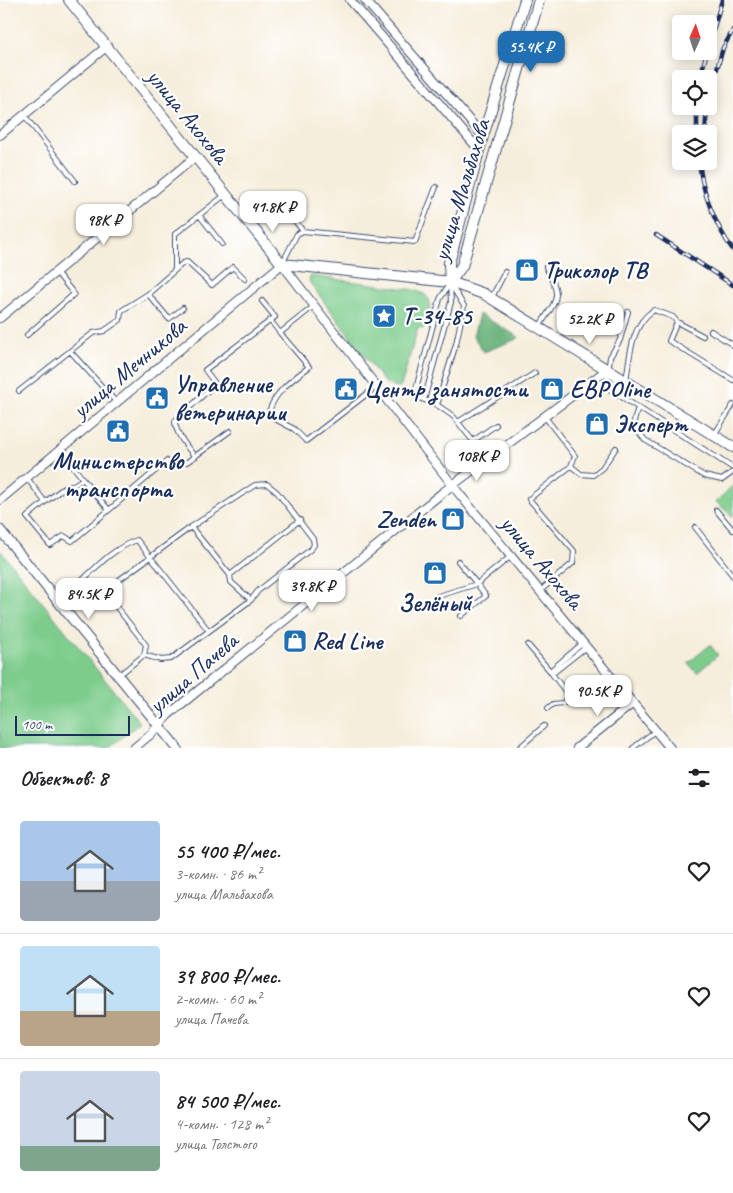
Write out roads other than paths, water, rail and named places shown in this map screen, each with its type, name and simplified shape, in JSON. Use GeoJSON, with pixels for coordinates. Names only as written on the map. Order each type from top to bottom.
{"type":"FeatureCollection","features":[{"type":"Feature","properties":{"kind":"main road","name":"улица Ахохова"},"geometry":{"type":"LineString","coordinates":[[69,0],[282,264]]}},
{"type":"Feature","properties":{"kind":"main road","name":"улица Мальбахова"},"geometry":{"type":"LineString","coordinates":[[450,282],[449,263],[483,136],[525,0]]}},
{"type":"Feature","properties":{"kind":"main road","name":"улица Мальбахова"},"geometry":{"type":"LineString","coordinates":[[450,282],[462,266],[539,0]]}},
{"type":"Feature","properties":{"kind":"main road"},"geometry":{"type":"LineString","coordinates":[[282,264],[450,282],[491,298],[733,447]]}},
{"type":"Feature","properties":{"kind":"street"},"geometry":{"type":"LineString","coordinates":[[350,0],[480,151]]}},
{"type":"Feature","properties":{"kind":"street"},"geometry":{"type":"LineString","coordinates":[[366,0],[483,136]]}},
{"type":"Feature","properties":{"kind":"street"},"geometry":{"type":"LineString","coordinates":[[0,136],[106,46]]}},
{"type":"Feature","properties":{"kind":"street"},"geometry":{"type":"LineString","coordinates":[[0,318],[195,157]]}},
{"type":"Feature","properties":{"kind":"street","name":"улица Ахохова"},"geometry":{"type":"LineString","coordinates":[[282,264],[453,485],[670,748]]}},
{"type":"Feature","properties":{"kind":"street","name":"улица Мечникова"},"geometry":{"type":"LineString","coordinates":[[0,500],[282,264]]}},
{"type":"Feature","properties":{"kind":"street","name":"улица Пачева"},"geometry":{"type":"LineString","coordinates":[[134,748],[168,715],[453,485],[608,369]]}},
{"type":"Feature","properties":{"kind":"street"},"geometry":{"type":"LineString","coordinates":[[0,530],[177,748]]}},
{"type":"Feature","properties":{"kind":"street"},"geometry":{"type":"LineString","coordinates":[[577,748],[633,703]]}},
{"type":"Feature","properties":{"kind":"lane"},"geometry":{"type":"LineString","coordinates":[[24,115],[75,181]]}},
{"type":"Feature","properties":{"kind":"lane"},"geometry":{"type":"LineString","coordinates":[[282,264],[289,247],[298,234],[303,231],[415,242],[436,187]]}},
{"type":"Feature","properties":{"kind":"lane"},"geometry":{"type":"LineString","coordinates":[[175,270],[173,237],[226,194]]}},
{"type":"Feature","properties":{"kind":"lane"},"geometry":{"type":"LineString","coordinates":[[281,204],[303,231]]}},
{"type":"Feature","properties":{"kind":"lane"},"geometry":{"type":"LineString","coordinates":[[199,215],[222,244]]}},
{"type":"Feature","properties":{"kind":"lane"},"geometry":{"type":"LineString","coordinates":[[19,392],[93,333],[104,331],[120,320],[121,311],[148,294],[187,262],[212,285],[233,267],[245,279]]}},
{"type":"Feature","properties":{"kind":"lane"},"geometry":{"type":"LineString","coordinates":[[539,328],[556,296],[557,287],[546,267]]}},
{"type":"Feature","properties":{"kind":"lane"},"geometry":{"type":"LineString","coordinates":[[26,335],[74,294],[56,272]]}},
{"type":"Feature","properties":{"kind":"lane"},"geometry":{"type":"LineString","coordinates":[[491,298],[505,272]]}},
{"type":"Feature","properties":{"kind":"lane"},"geometry":{"type":"LineString","coordinates":[[424,400],[451,302],[450,282]]}},
{"type":"Feature","properties":{"kind":"lane"},"geometry":{"type":"LineString","coordinates":[[450,282],[440,299],[414,386],[414,396],[437,405],[453,416],[488,460]]}},
{"type":"Feature","properties":{"kind":"lane"},"geometry":{"type":"LineString","coordinates":[[437,405],[456,344],[464,306],[450,282]]}},
{"type":"Feature","properties":{"kind":"lane"},"geometry":{"type":"LineString","coordinates":[[148,294],[169,319],[183,308]]}},
{"type":"Feature","properties":{"kind":"lane"},"geometry":{"type":"LineString","coordinates":[[195,457],[184,443],[175,426],[175,421],[213,386],[212,377],[205,370],[275,317],[262,301]]}},
{"type":"Feature","properties":{"kind":"lane"},"geometry":{"type":"LineString","coordinates":[[280,333],[314,306]]}},
{"type":"Feature","properties":{"kind":"lane"},"geometry":{"type":"LineString","coordinates":[[626,380],[633,340],[648,314],[654,310],[673,316],[677,322],[703,336]]}},
{"type":"Feature","properties":{"kind":"lane"},"geometry":{"type":"LineString","coordinates":[[628,312],[620,340],[610,357],[606,387],[733,470],[722,480],[704,476],[645,440],[633,425],[638,408]]}},
{"type":"Feature","properties":{"kind":"lane"},"geometry":{"type":"LineString","coordinates":[[270,320],[310,367],[289,382],[272,401],[269,412],[275,420],[294,429],[306,440],[376,387]]}},
{"type":"Feature","properties":{"kind":"lane"},"geometry":{"type":"LineString","coordinates":[[677,322],[669,341],[733,380]]}},
{"type":"Feature","properties":{"kind":"lane"},"geometry":{"type":"LineString","coordinates":[[711,331],[733,344]]}},
{"type":"Feature","properties":{"kind":"lane"},"geometry":{"type":"LineString","coordinates":[[70,351],[117,403]]}},
{"type":"Feature","properties":{"kind":"lane"},"geometry":{"type":"LineString","coordinates":[[458,422],[535,373]]}},
{"type":"Feature","properties":{"kind":"lane"},"geometry":{"type":"LineString","coordinates":[[714,435],[733,405]]}},
{"type":"Feature","properties":{"kind":"lane"},"geometry":{"type":"LineString","coordinates":[[540,591],[573,563],[574,551],[529,499],[571,466],[575,456],[545,417]]}},
{"type":"Feature","properties":{"kind":"lane"},"geometry":{"type":"LineString","coordinates":[[473,441],[496,426]]}},
{"type":"Feature","properties":{"kind":"lane"},"geometry":{"type":"LineString","coordinates":[[187,462],[230,431]]}},
{"type":"Feature","properties":{"kind":"lane"},"geometry":{"type":"LineString","coordinates":[[571,466],[581,474],[593,475],[602,468],[616,448]]}},
{"type":"Feature","properties":{"kind":"lane"},"geometry":{"type":"LineString","coordinates":[[60,450],[109,510]]}},
{"type":"Feature","properties":{"kind":"lane"},"geometry":{"type":"LineString","coordinates":[[83,479],[72,486],[64,487],[27,517],[50,546],[64,536],[72,541],[167,461]]}},
{"type":"Feature","properties":{"kind":"lane"},"geometry":{"type":"LineString","coordinates":[[27,478],[45,502]]}},
{"type":"Feature","properties":{"kind":"lane"},"geometry":{"type":"LineString","coordinates":[[118,676],[144,655],[146,645],[104,591],[191,527],[255,484],[267,484],[300,520],[313,539],[314,545],[258,591],[251,600],[170,659],[161,660],[144,655]]}},
{"type":"Feature","properties":{"kind":"lane"},"geometry":{"type":"LineString","coordinates":[[716,510],[733,530]]}},
{"type":"Feature","properties":{"kind":"lane"},"geometry":{"type":"LineString","coordinates":[[230,575],[300,520]]}},
{"type":"Feature","properties":{"kind":"lane"},"geometry":{"type":"LineString","coordinates":[[191,527],[230,575],[231,582],[251,600]]}},
{"type":"Feature","properties":{"kind":"lane"},"geometry":{"type":"LineString","coordinates":[[695,527],[733,576]]}},
{"type":"Feature","properties":{"kind":"lane"},"geometry":{"type":"LineString","coordinates":[[73,589],[106,559],[128,543],[137,540],[152,556],[209,631]]}},
{"type":"Feature","properties":{"kind":"lane"},"geometry":{"type":"LineString","coordinates":[[438,596],[477,584],[511,556]]}},
{"type":"Feature","properties":{"kind":"lane"},"geometry":{"type":"LineString","coordinates":[[458,561],[486,596],[461,616]]}},
{"type":"Feature","properties":{"kind":"lane"},"geometry":{"type":"LineString","coordinates":[[528,645],[550,671],[585,645]]}},
{"type":"Feature","properties":{"kind":"lane"},"geometry":{"type":"LineString","coordinates":[[548,708],[553,704],[563,703],[569,696],[552,674],[585,645]]}},
{"type":"Feature","properties":{"kind":"lane"},"geometry":{"type":"LineString","coordinates":[[519,748],[544,726]]}},
{"type":"Feature","properties":{"kind":"lane"},"geometry":{"type":"LineString","coordinates":[[633,748],[655,730]]}},
{"type":"Feature","properties":{"kind":"lane"},"geometry":{"type":"LineString","coordinates":[[526,742],[531,748]]}},
{"type":"Feature","properties":{"kind":"railway"},"geometry":{"type":"LineString","coordinates":[[718,15],[722,0]]}},
{"type":"Feature","properties":{"kind":"railway"},"geometry":{"type":"LineString","coordinates":[[717,70],[723,48],[733,30]]}},
{"type":"Feature","properties":{"kind":"railway"},"geometry":{"type":"LineString","coordinates":[[702,70],[705,60]]}},
{"type":"Feature","properties":{"kind":"railway"},"geometry":{"type":"LineString","coordinates":[[697,115],[697,125]]}},
{"type":"Feature","properties":{"kind":"railway"},"geometry":{"type":"LineString","coordinates":[[706,115],[706,125]]}},
{"type":"Feature","properties":{"kind":"railway"},"geometry":{"type":"LineString","coordinates":[[700,170],[710,208],[733,250]]}},
{"type":"Feature","properties":{"kind":"railway"},"geometry":{"type":"LineString","coordinates":[[656,235],[733,285]]}},
{"type":"Feature","properties":{"kind":"place","name":"Триколор ТВ"},"geometry":{"type":"Point","coordinates":[527,270]}},
{"type":"Feature","properties":{"kind":"place","name":"Т-34-85"},"geometry":{"type":"Point","coordinates":[384,316]}},
{"type":"Feature","properties":{"kind":"place","name":"Центр занятости"},"geometry":{"type":"Point","coordinates":[346,389]}},
{"type":"Feature","properties":{"kind":"place","name":"ЕВРОline"},"geometry":{"type":"Point","coordinates":[552,389]}},
{"type":"Feature","properties":{"kind":"place","name":"Управление ветеринарии"},"geometry":{"type":"Point","coordinates":[157,398]}},
{"type":"Feature","properties":{"kind":"place","name":"Эксперт"},"geometry":{"type":"Point","coordinates":[597,424]}},
{"type":"Feature","properties":{"kind":"place","name":"Министерство транспорта"},"geometry":{"type":"Point","coordinates":[118,431]}},
{"type":"Feature","properties":{"kind":"place","name":"Zenden"},"geometry":{"type":"Point","coordinates":[453,519]}},
{"type":"Feature","properties":{"kind":"place","name":"Зелёный"},"geometry":{"type":"Point","coordinates":[435,573]}},
{"type":"Feature","properties":{"kind":"place","name":"Red Line"},"geometry":{"type":"Point","coordinates":[295,641]}}]}
